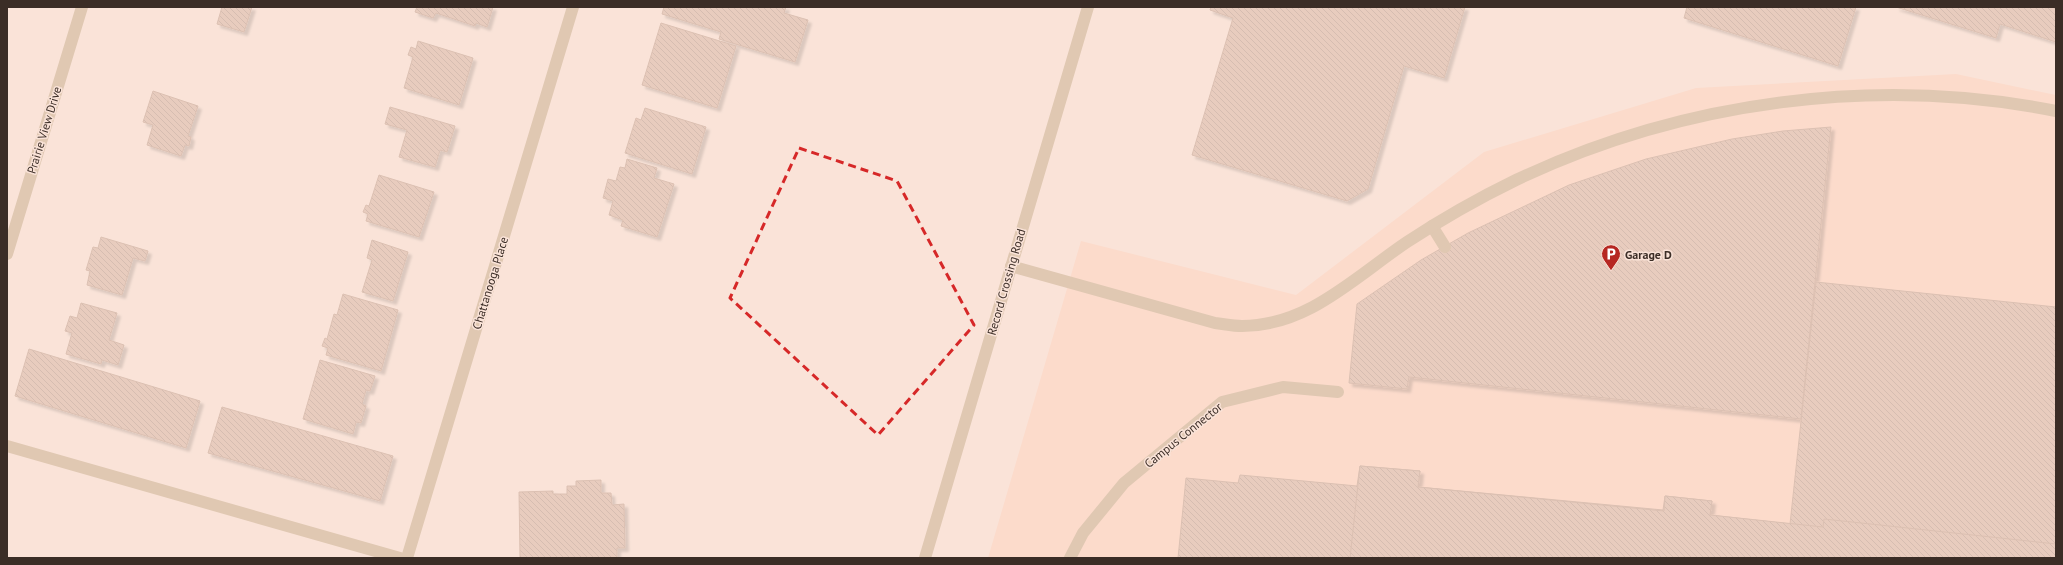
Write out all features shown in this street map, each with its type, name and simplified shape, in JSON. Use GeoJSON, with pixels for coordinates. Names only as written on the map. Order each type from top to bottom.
{"type":"FeatureCollection","features":[{"type":"Feature","properties":{"kind":"street","name":"Prairie View Drive"},"geometry":{"type":"LineString","coordinates":[[7,254],[82,7]]}},
{"type":"Feature","properties":{"kind":"street","name":"Chattanooga Place"},"geometry":{"type":"LineString","coordinates":[[407,558],[573,7]]}},
{"type":"Feature","properties":{"kind":"street","name":"Record Crossing Road"},"geometry":{"type":"LineString","coordinates":[[925,558],[1010,266],[1088,7]]}},
{"type":"Feature","properties":{"kind":"street"},"geometry":{"type":"LineString","coordinates":[[1010,266],[1215,323],[1242,326],[1275,322],[1310,310],[1432,226],[1517,180],[1576,155],[1636,134],[1698,117],[1754,106],[1810,99],[1860,96],[1925,96],[1982,100],[2056,111]]}},
{"type":"Feature","properties":{"kind":"street"},"geometry":{"type":"LineString","coordinates":[[1432,226],[1445,247]]}},
{"type":"Feature","properties":{"kind":"street","name":"Campus Connector"},"geometry":{"type":"LineString","coordinates":[[1070,558],[1083,533],[1124,483],[1222,402],[1283,387],[1338,392]]}},
{"type":"Feature","properties":{"kind":"street"},"geometry":{"type":"LineString","coordinates":[[7,446],[400,558]]}},
{"type":"Feature","properties":{"kind":"highlighted area"},"geometry":{"type":"Polygon","coordinates":[[[799,148],[897,181],[974,325],[878,435],[730,298],[799,148]]]}},
{"type":"Feature","properties":{"kind":"shaded area"},"geometry":{"type":"Polygon","coordinates":[[[1956,74],[2056,95],[2056,558],[988,558],[1081,241],[1296,295],[1484,152],[1696,88],[1956,74]]]}},
{"type":"Feature","properties":{"kind":"building"},"geometry":{"type":"Polygon","coordinates":[[[222,7],[252,7],[244,32],[217,24],[222,7]]]}},
{"type":"Feature","properties":{"kind":"building"},"geometry":{"type":"Polygon","coordinates":[[[417,7],[493,7],[487,27],[476,23],[475,26],[436,13],[433,18],[415,12],[417,7]]]}},
{"type":"Feature","properties":{"kind":"building"},"geometry":{"type":"Polygon","coordinates":[[[664,7],[786,7],[784,13],[808,20],[795,62],[719,39],[721,32],[662,14],[664,7]]]}},
{"type":"Feature","properties":{"kind":"building"},"geometry":{"type":"Polygon","coordinates":[[[1211,7],[1465,7],[1444,78],[1404,66],[1368,189],[1347,201],[1192,155],[1233,18],[1210,10],[1211,7]]]}},
{"type":"Feature","properties":{"kind":"building"},"geometry":{"type":"Polygon","coordinates":[[[1687,7],[1856,7],[1838,66],[1684,18],[1687,7]]]}},
{"type":"Feature","properties":{"kind":"building"},"geometry":{"type":"Polygon","coordinates":[[[1896,7],[2056,7],[2056,42],[2000,24],[1996,38],[1896,7]]]}},
{"type":"Feature","properties":{"kind":"building"},"geometry":{"type":"Polygon","coordinates":[[[661,23],[736,46],[717,108],[642,85],[661,23]]]}},
{"type":"Feature","properties":{"kind":"building"},"geometry":{"type":"Polygon","coordinates":[[[418,41],[473,58],[459,105],[404,88],[413,57],[408,55],[411,47],[416,49],[418,41]]]}},
{"type":"Feature","properties":{"kind":"building"},"geometry":{"type":"Polygon","coordinates":[[[153,91],[198,106],[188,136],[191,137],[189,146],[185,145],[181,156],[147,145],[153,125],[143,122],[153,91]]]}},
{"type":"Feature","properties":{"kind":"building"},"geometry":{"type":"Polygon","coordinates":[[[390,107],[455,126],[447,152],[440,150],[435,167],[399,157],[407,130],[385,124],[390,107]]]}},
{"type":"Feature","properties":{"kind":"building"},"geometry":{"type":"Polygon","coordinates":[[[645,108],[706,127],[692,174],[625,153],[636,118],[641,120],[645,108]]]}},
{"type":"Feature","properties":{"kind":"building","name":"Garage D"},"geometry":{"type":"Polygon","coordinates":[[[1831,127],[1801,419],[1409,377],[1407,389],[1349,383],[1357,304],[1421,260],[1468,233],[1569,185],[1646,159],[1732,139],[1783,131],[1831,127]]]}},
{"type":"Feature","properties":{"kind":"building"},"geometry":{"type":"Polygon","coordinates":[[[627,159],[657,168],[654,178],[674,184],[657,237],[621,226],[623,220],[609,215],[613,201],[603,198],[608,179],[616,181],[620,167],[625,168],[627,159]]]}},
{"type":"Feature","properties":{"kind":"building"},"geometry":{"type":"Polygon","coordinates":[[[379,175],[434,192],[419,237],[366,221],[368,214],[363,212],[366,205],[369,206],[379,175]]]}},
{"type":"Feature","properties":{"kind":"building"},"geometry":{"type":"Polygon","coordinates":[[[101,237],[148,251],[145,261],[133,258],[122,295],[87,285],[90,271],[86,270],[93,247],[98,248],[101,237]]]}},
{"type":"Feature","properties":{"kind":"building"},"geometry":{"type":"Polygon","coordinates":[[[372,240],[408,252],[393,301],[362,292],[372,260],[367,258],[372,240]]]}},
{"type":"Feature","properties":{"kind":"building"},"geometry":{"type":"Polygon","coordinates":[[[1816,282],[2056,307],[2056,558],[1178,558],[1186,478],[1238,483],[1240,475],[1357,486],[1360,466],[1420,471],[1418,487],[1663,510],[1665,496],[1712,501],[1710,515],[1790,524],[1816,282]]]}},
{"type":"Feature","properties":{"kind":"building"},"geometry":{"type":"Polygon","coordinates":[[[343,294],[398,310],[381,371],[326,355],[328,348],[322,346],[325,338],[327,339],[334,314],[337,315],[343,294]]]}},
{"type":"Feature","properties":{"kind":"building"},"geometry":{"type":"Polygon","coordinates":[[[81,303],[117,313],[109,340],[124,345],[118,365],[102,360],[101,364],[66,354],[72,333],[65,331],[70,316],[77,318],[81,303]]]}},
{"type":"Feature","properties":{"kind":"building"},"geometry":{"type":"Polygon","coordinates":[[[29,349],[200,401],[186,448],[15,396],[29,349]]]}},
{"type":"Feature","properties":{"kind":"building"},"geometry":{"type":"Polygon","coordinates":[[[320,360],[375,376],[370,391],[366,390],[362,404],[366,406],[361,423],[356,422],[353,434],[303,419],[320,360]]]}},
{"type":"Feature","properties":{"kind":"building"},"geometry":{"type":"Polygon","coordinates":[[[222,407],[393,456],[380,501],[208,453],[222,407]]]}},
{"type":"Feature","properties":{"kind":"building"},"geometry":{"type":"Polygon","coordinates":[[[1360,466],[1420,471],[1418,487],[1664,511],[1665,496],[1712,501],[1710,515],[1823,527],[1824,519],[2056,544],[2056,558],[1350,558],[1360,466]]]}},
{"type":"Feature","properties":{"kind":"building"},"geometry":{"type":"Polygon","coordinates":[[[601,480],[601,493],[611,493],[612,505],[624,504],[625,548],[617,548],[617,558],[520,558],[519,492],[553,491],[553,494],[567,494],[567,486],[576,486],[576,481],[601,480]]]}},
{"type":"Feature","properties":{"kind":"place","name":"Garage D"},"geometry":{"type":"Point","coordinates":[1611,271]}}]}
